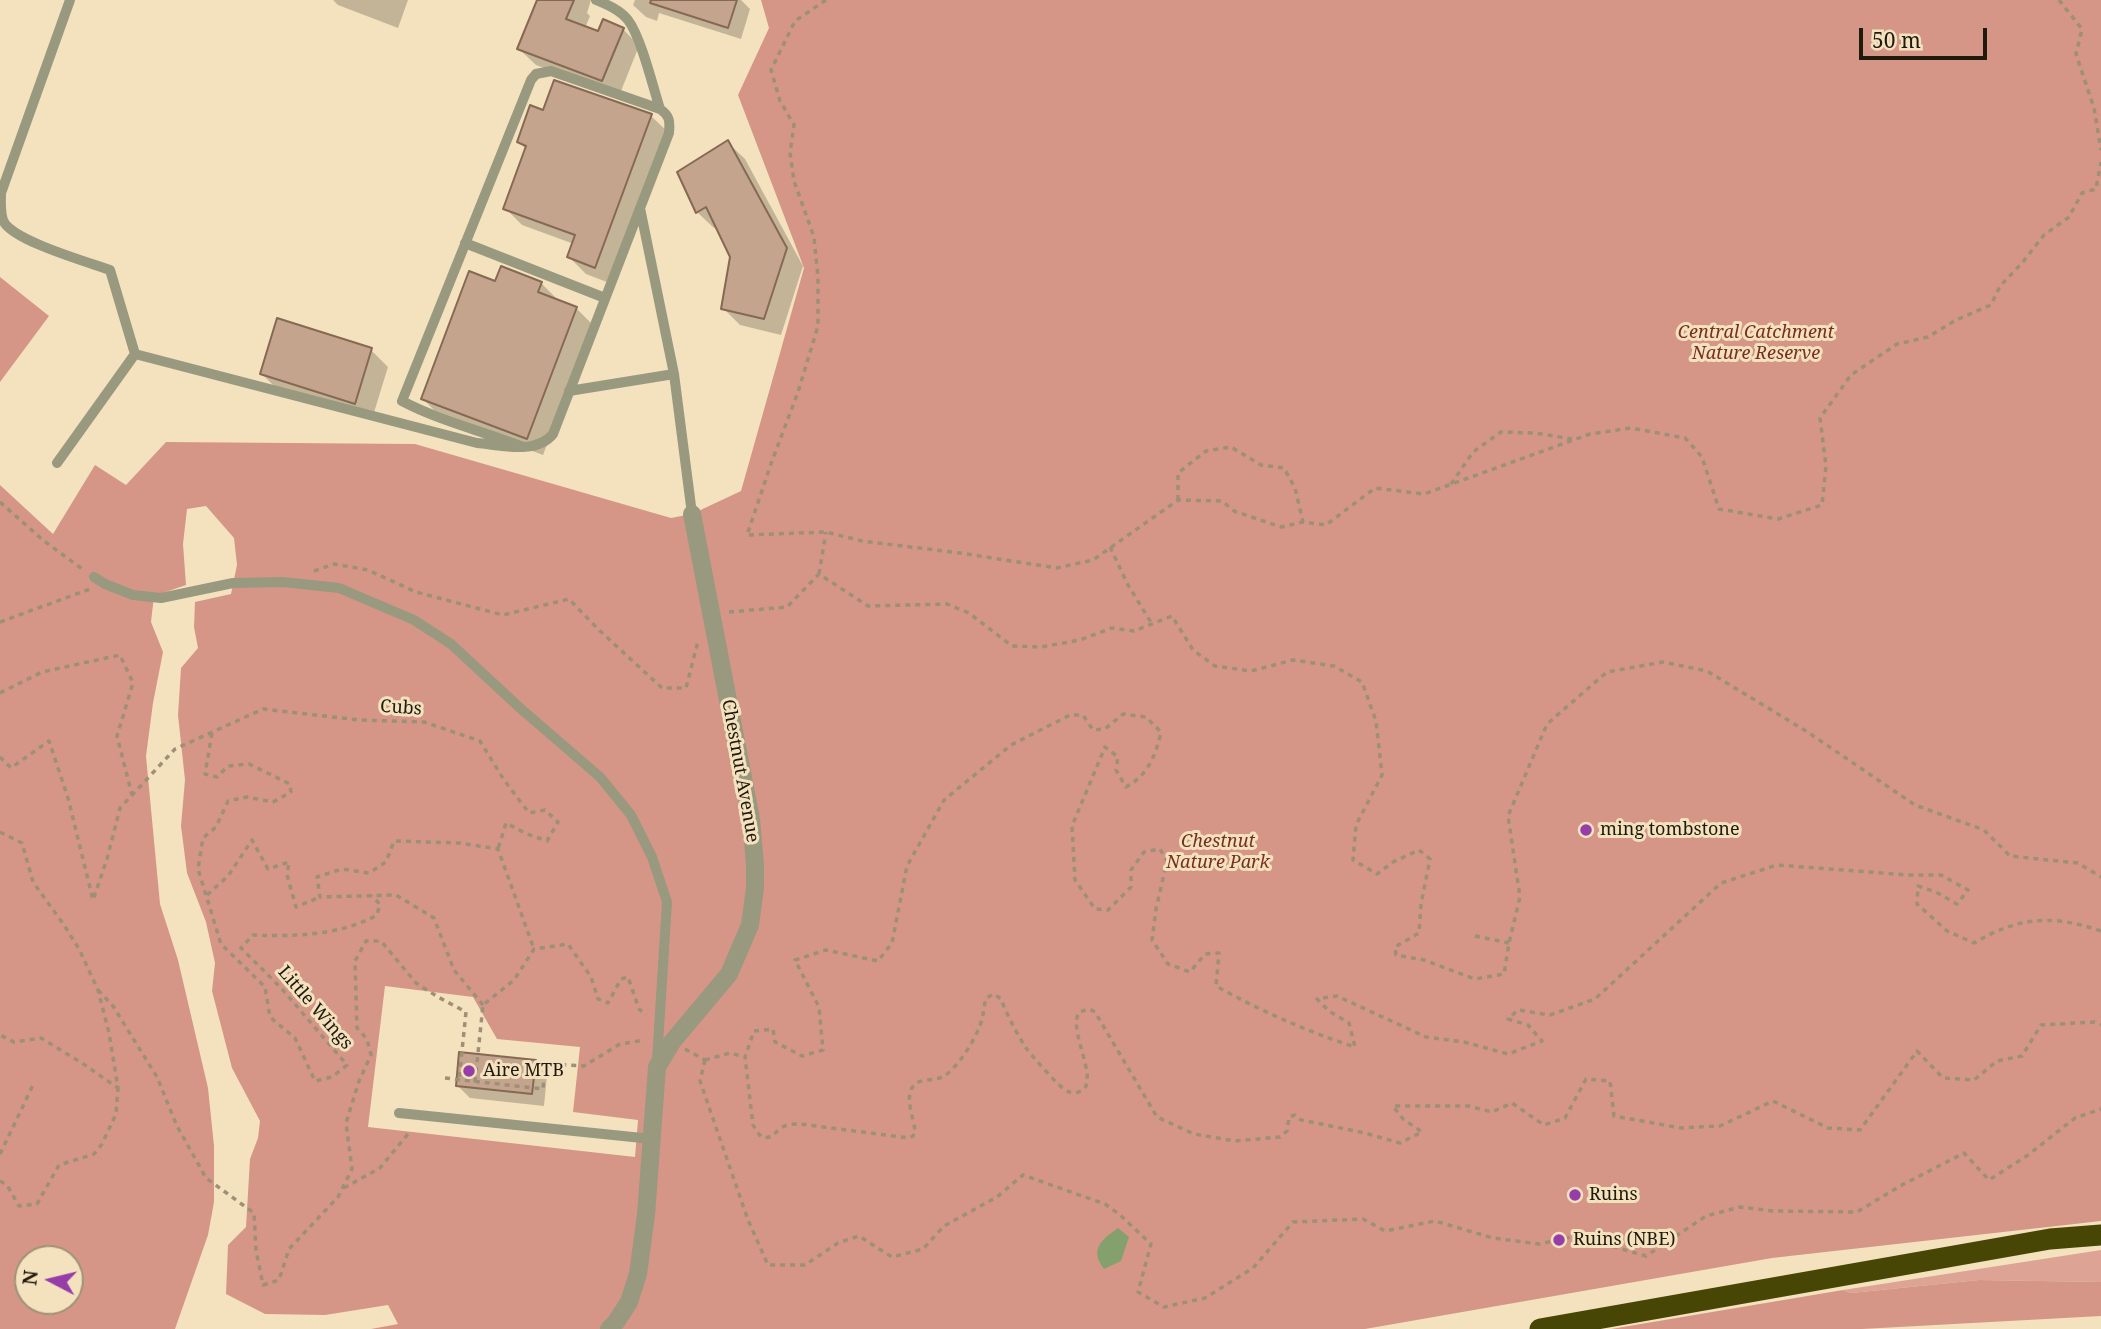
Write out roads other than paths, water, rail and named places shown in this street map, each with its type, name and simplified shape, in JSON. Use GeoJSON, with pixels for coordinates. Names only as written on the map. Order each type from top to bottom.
{"type":"FeatureCollection","features":[{"type":"Feature","properties":{"kind":"highway"},"geometry":{"type":"LineString","coordinates":[[1540,1329],[2050,1239],[2101,1235]]}},
{"type":"Feature","properties":{"kind":"street","name":"Chestnut Avenue"},"geometry":{"type":"LineString","coordinates":[[609,1329],[629,1302],[638,1274],[646,1215],[657,1067],[672,1042],[729,974],[750,925],[753,905],[755,865],[751,819],[691,514]]}},
{"type":"Feature","properties":{"kind":"lane"},"geometry":{"type":"LineString","coordinates":[[70,0],[1,193],[3,221],[9,230],[23,238],[110,270],[135,354]]}},
{"type":"Feature","properties":{"kind":"lane"},"geometry":{"type":"LineString","coordinates":[[596,0],[623,14],[634,29],[660,109]]}},
{"type":"Feature","properties":{"kind":"lane"},"geometry":{"type":"LineString","coordinates":[[135,354],[477,443],[523,447],[547,442],[553,434],[669,133],[670,122],[667,114],[660,109],[551,71],[536,74],[531,80],[402,401],[432,416],[477,429],[523,447]]}},
{"type":"Feature","properties":{"kind":"lane"},"geometry":{"type":"LineString","coordinates":[[640,207],[674,374],[691,514]]}},
{"type":"Feature","properties":{"kind":"lane"},"geometry":{"type":"LineString","coordinates":[[465,243],[605,298]]}},
{"type":"Feature","properties":{"kind":"lane"},"geometry":{"type":"LineString","coordinates":[[57,463],[135,354]]}},
{"type":"Feature","properties":{"kind":"lane"},"geometry":{"type":"LineString","coordinates":[[569,391],[674,374]]}},
{"type":"Feature","properties":{"kind":"lane"},"geometry":{"type":"LineString","coordinates":[[94,577],[104,584],[133,595],[161,598],[233,583],[283,582],[339,588],[414,620],[451,643],[520,708],[600,777],[631,815],[652,858],[667,902],[657,1067]]}},
{"type":"Feature","properties":{"kind":"lane"},"geometry":{"type":"LineString","coordinates":[[398,1113],[652,1139]]}},
{"type":"Feature","properties":{"kind":"place","name":"ming tombstone"},"geometry":{"type":"Point","coordinates":[1586,830]}},
{"type":"Feature","properties":{"kind":"place","name":"Aire MTB"},"geometry":{"type":"Point","coordinates":[469,1071]}},
{"type":"Feature","properties":{"kind":"place","name":"Ruins"},"geometry":{"type":"Point","coordinates":[1575,1195]}},
{"type":"Feature","properties":{"kind":"place","name":"Ruins (NBE)"},"geometry":{"type":"Point","coordinates":[1559,1240]}},
{"type":"Feature","properties":{"kind":"park label","name":"Central Catchment Nature Reserve"},"geometry":{"type":"Point","coordinates":[1756,343]}},
{"type":"Feature","properties":{"kind":"park label","name":"Chestnut Nature Park"},"geometry":{"type":"Point","coordinates":[1218,852]}}]}
